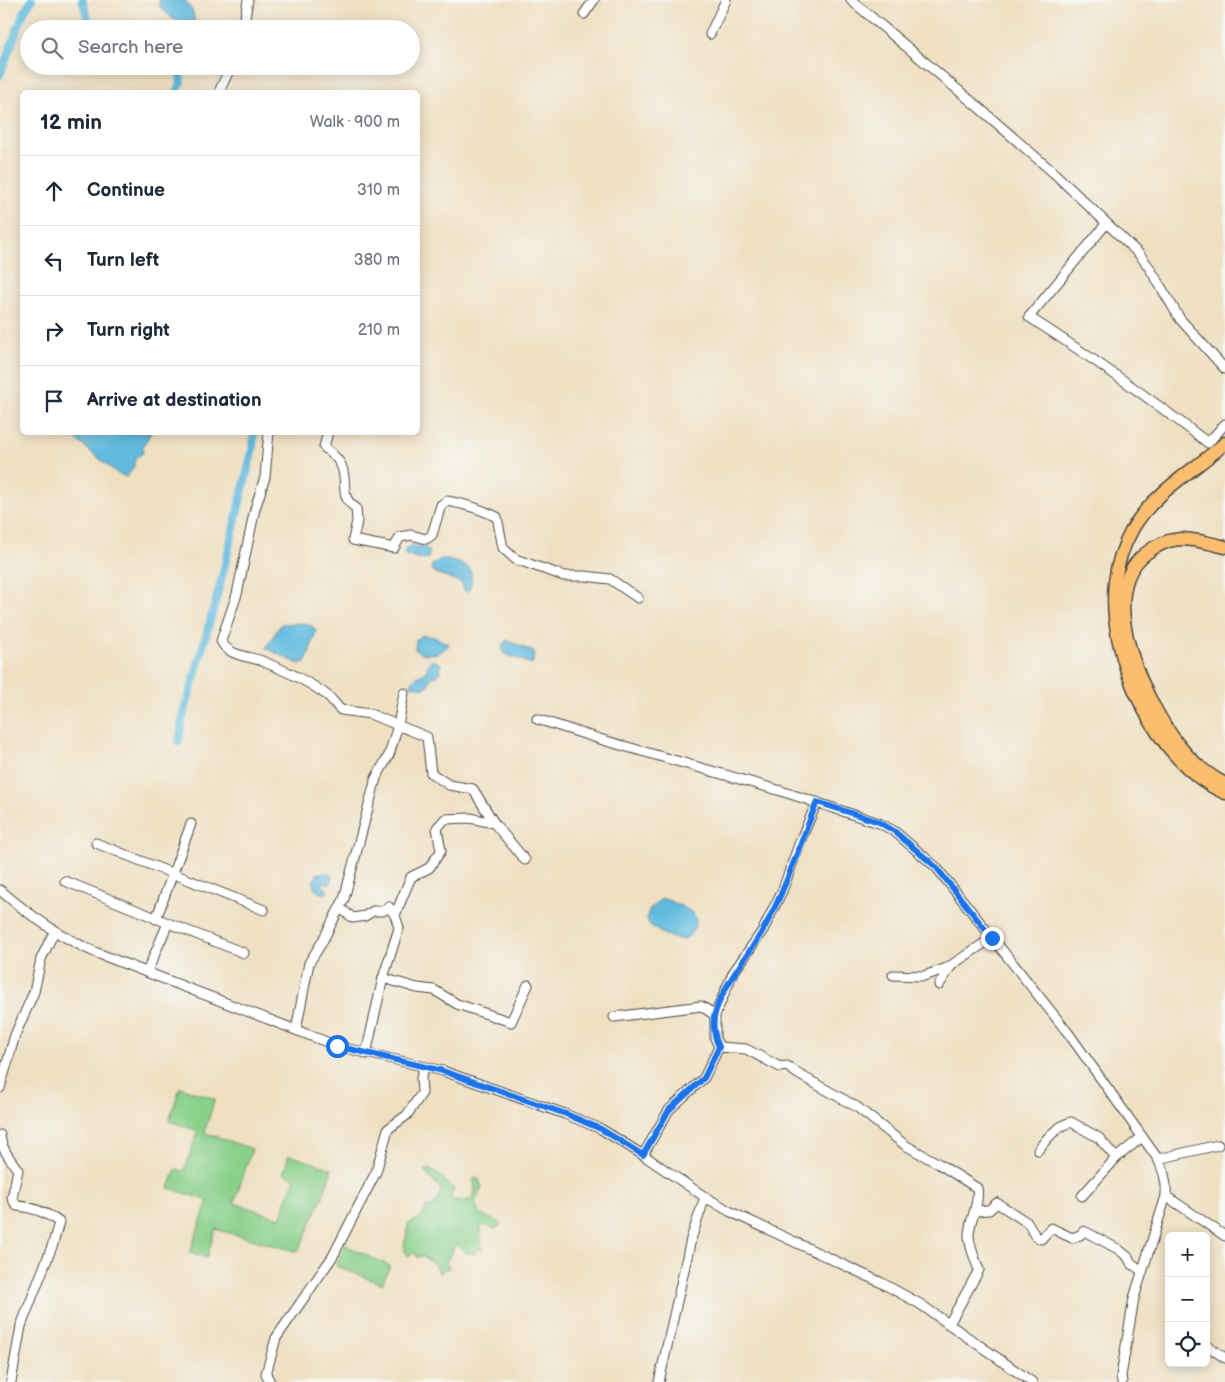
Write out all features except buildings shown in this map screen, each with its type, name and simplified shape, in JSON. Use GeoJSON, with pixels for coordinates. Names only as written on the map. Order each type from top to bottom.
{"type":"FeatureCollection","features":[{"type":"Feature","properties":{"kind":"highway"},"geometry":{"type":"LineString","coordinates":[[1225,443],[1151,504],[1134,528],[1121,554],[1114,581],[1119,647],[1131,684],[1146,714],[1178,758],[1217,790],[1225,793]]}},
{"type":"Feature","properties":{"kind":"highway"},"geometry":{"type":"LineString","coordinates":[[1225,547],[1204,541],[1181,539],[1165,542],[1154,547],[1139,559],[1132,569],[1127,581],[1123,607],[1132,653],[1140,678],[1152,704],[1182,749],[1196,764],[1225,784]]}},
{"type":"Feature","properties":{"kind":"street"},"geometry":{"type":"LineString","coordinates":[[245,20],[248,0]]}},
{"type":"Feature","properties":{"kind":"street"},"geometry":{"type":"LineString","coordinates":[[584,14],[594,0]]}},
{"type":"Feature","properties":{"kind":"street"},"geometry":{"type":"LineString","coordinates":[[710,34],[726,0]]}},
{"type":"Feature","properties":{"kind":"street"},"geometry":{"type":"LineString","coordinates":[[851,0],[1054,173],[1139,254],[1149,267],[1180,319],[1225,369]]}},
{"type":"Feature","properties":{"kind":"street"},"geometry":{"type":"LineString","coordinates":[[220,90],[227,75]]}},
{"type":"Feature","properties":{"kind":"street"},"geometry":{"type":"LineString","coordinates":[[1106,224],[1029,317],[1110,370],[1208,443],[1225,424]]}},
{"type":"Feature","properties":{"kind":"street"},"geometry":{"type":"LineString","coordinates":[[269,435],[265,477],[255,509],[237,594],[221,641],[223,646],[233,652],[262,661],[307,683],[329,697],[341,710],[370,714],[427,737],[430,773],[449,785],[473,789],[494,823],[524,860]]}},
{"type":"Feature","properties":{"kind":"street"},"geometry":{"type":"LineString","coordinates":[[327,435],[324,447],[342,465],[345,496],[348,503],[356,508],[357,521],[354,540],[394,548],[400,537],[411,535],[426,539],[432,536],[441,505],[447,500],[484,510],[497,517],[503,548],[516,559],[564,576],[610,579],[638,598]]}},
{"type":"Feature","properties":{"kind":"street"},"geometry":{"type":"LineString","coordinates":[[296,1030],[309,963],[322,944],[344,899],[376,778],[390,755],[404,693]]}},
{"type":"Feature","properties":{"kind":"street"},"geometry":{"type":"LineString","coordinates":[[537,719],[778,790],[879,822],[894,831],[936,867],[1069,1034],[1158,1159],[1164,1171],[1167,1184],[1166,1196],[1134,1298],[1121,1376],[1122,1382]]}},
{"type":"Feature","properties":{"kind":"street"},"geometry":{"type":"LineString","coordinates":[[643,1155],[669,1110],[704,1078],[719,1047],[715,1038],[714,1015],[733,974],[763,930],[783,889],[817,802]]}},
{"type":"Feature","properties":{"kind":"street"},"geometry":{"type":"LineString","coordinates":[[395,915],[411,877],[429,868],[441,851],[437,828],[445,819],[470,818],[494,823]]}},
{"type":"Feature","properties":{"kind":"street"},"geometry":{"type":"LineString","coordinates":[[156,919],[191,824]]}},
{"type":"Feature","properties":{"kind":"street"},"geometry":{"type":"LineString","coordinates":[[96,843],[264,910]]}},
{"type":"Feature","properties":{"kind":"street"},"geometry":{"type":"LineString","coordinates":[[65,881],[244,953]]}},
{"type":"Feature","properties":{"kind":"street"},"geometry":{"type":"LineString","coordinates":[[0,890],[22,909],[78,945],[330,1044],[443,1071],[584,1121],[601,1129],[731,1212],[880,1282],[920,1304],[1032,1382]]}},
{"type":"Feature","properties":{"kind":"street"},"geometry":{"type":"LineString","coordinates":[[340,908],[353,918],[366,916],[373,911],[389,908],[395,915],[400,928],[383,978],[366,1054]]}},
{"type":"Feature","properties":{"kind":"street"},"geometry":{"type":"LineString","coordinates":[[147,972],[168,924]]}},
{"type":"Feature","properties":{"kind":"street"},"geometry":{"type":"LineString","coordinates":[[0,1088],[14,1035],[34,992],[41,959],[55,930]]}},
{"type":"Feature","properties":{"kind":"street"},"geometry":{"type":"LineString","coordinates":[[893,975],[924,976],[947,968],[992,938]]}},
{"type":"Feature","properties":{"kind":"street"},"geometry":{"type":"LineString","coordinates":[[939,985],[953,964]]}},
{"type":"Feature","properties":{"kind":"street"},"geometry":{"type":"LineString","coordinates":[[383,978],[434,990],[458,1004],[511,1022],[528,985]]}},
{"type":"Feature","properties":{"kind":"street"},"geometry":{"type":"LineString","coordinates":[[614,1017],[701,1006],[714,1015]]}},
{"type":"Feature","properties":{"kind":"street"},"geometry":{"type":"LineString","coordinates":[[719,1047],[746,1049],[780,1067],[787,1066],[857,1107],[905,1146],[939,1164],[977,1188],[975,1211],[969,1235],[979,1270],[949,1324]]}},
{"type":"Feature","properties":{"kind":"street"},"geometry":{"type":"LineString","coordinates":[[270,1382],[266,1374],[276,1338],[333,1256],[376,1172],[388,1129],[408,1115],[422,1093],[421,1078],[424,1066]]}},
{"type":"Feature","properties":{"kind":"street"},"geometry":{"type":"LineString","coordinates":[[1038,1150],[1050,1135],[1062,1125],[1071,1122],[1099,1138],[1116,1158]]}},
{"type":"Feature","properties":{"kind":"street"},"geometry":{"type":"LineString","coordinates":[[0,1135],[0,1142],[8,1158],[18,1170],[12,1198],[17,1206],[25,1206],[48,1214],[59,1222],[53,1244],[21,1326],[11,1379],[20,1382]]}},
{"type":"Feature","properties":{"kind":"street"},"geometry":{"type":"LineString","coordinates":[[1082,1196],[1116,1158],[1142,1137]]}},
{"type":"Feature","properties":{"kind":"street"},"geometry":{"type":"LineString","coordinates":[[1158,1159],[1218,1145]]}},
{"type":"Feature","properties":{"kind":"street"},"geometry":{"type":"LineString","coordinates":[[1166,1196],[1225,1236]]}},
{"type":"Feature","properties":{"kind":"street"},"geometry":{"type":"LineString","coordinates":[[659,1382],[691,1239],[705,1197]]}},
{"type":"Feature","properties":{"kind":"street"},"geometry":{"type":"LineString","coordinates":[[975,1211],[989,1210],[997,1204],[1028,1223],[1035,1236],[1040,1239],[1051,1228],[1072,1238],[1084,1231],[1118,1250],[1142,1271]]}},
{"type":"Feature","properties":{"kind":"street"},"geometry":{"type":"LineString","coordinates":[[1210,1348],[1225,1358]]}},
{"type":"Feature","properties":{"kind":"green space"},"geometry":{"type":"Polygon","coordinates":[[[180,1087],[215,1099],[205,1130],[206,1133],[252,1149],[234,1203],[280,1218],[295,1178],[283,1173],[289,1155],[332,1169],[323,1196],[298,1252],[215,1229],[207,1258],[190,1252],[208,1201],[169,1188],[176,1169],[184,1171],[198,1131],[169,1121],[180,1087]]]}},
{"type":"Feature","properties":{"kind":"green space"},"geometry":{"type":"Polygon","coordinates":[[[429,1169],[442,1177],[454,1189],[451,1200],[469,1200],[475,1189],[473,1179],[479,1179],[482,1188],[475,1202],[478,1211],[484,1216],[501,1223],[499,1227],[494,1229],[486,1225],[481,1226],[481,1244],[484,1249],[477,1249],[475,1254],[467,1253],[456,1244],[446,1263],[449,1267],[448,1269],[444,1269],[441,1273],[439,1273],[434,1264],[422,1256],[417,1257],[414,1252],[407,1255],[404,1248],[408,1223],[421,1218],[427,1207],[432,1206],[438,1199],[441,1191],[428,1177],[425,1171],[429,1169]]]}},
{"type":"Feature","properties":{"kind":"green space"},"geometry":{"type":"Polygon","coordinates":[[[345,1245],[390,1266],[382,1284],[336,1266],[345,1245]]]}},
{"type":"Feature","properties":{"kind":"water"},"geometry":{"type":"Polygon","coordinates":[[[159,0],[185,0],[193,12],[194,20],[174,20],[160,7],[159,0]]]}},
{"type":"Feature","properties":{"kind":"water"},"geometry":{"type":"Polygon","coordinates":[[[70,435],[150,435],[143,446],[143,453],[135,458],[134,466],[127,477],[118,474],[70,435]]]}},
{"type":"Feature","properties":{"kind":"water"},"geometry":{"type":"Polygon","coordinates":[[[411,545],[426,548],[429,551],[429,557],[425,560],[405,555],[405,550],[411,545]]]}},
{"type":"Feature","properties":{"kind":"water"},"geometry":{"type":"Polygon","coordinates":[[[441,559],[467,566],[471,575],[469,592],[464,590],[462,583],[436,573],[431,569],[432,565],[441,559]]]}},
{"type":"Feature","properties":{"kind":"water"},"geometry":{"type":"Polygon","coordinates":[[[303,623],[312,626],[316,631],[305,662],[299,664],[266,648],[281,624],[303,623]]]}},
{"type":"Feature","properties":{"kind":"water"},"geometry":{"type":"Polygon","coordinates":[[[422,635],[434,637],[449,644],[438,653],[424,654],[415,650],[416,640],[422,635]]]}},
{"type":"Feature","properties":{"kind":"water"},"geometry":{"type":"Polygon","coordinates":[[[507,640],[534,652],[533,663],[531,664],[503,653],[503,644],[507,640]]]}},
{"type":"Feature","properties":{"kind":"water"},"geometry":{"type":"Polygon","coordinates":[[[433,660],[441,664],[440,672],[437,676],[431,677],[428,685],[424,688],[411,685],[415,678],[426,672],[429,663],[433,660]]]}},
{"type":"Feature","properties":{"kind":"water"},"geometry":{"type":"Polygon","coordinates":[[[318,873],[331,874],[330,884],[324,882],[322,884],[327,889],[327,893],[320,893],[314,886],[313,883],[318,873]]]}},
{"type":"Feature","properties":{"kind":"water"},"geometry":{"type":"Polygon","coordinates":[[[662,898],[686,909],[696,918],[695,925],[688,937],[678,939],[668,936],[656,930],[648,923],[648,913],[662,898]]]}},
{"type":"Feature","properties":{"kind":"waterway"},"geometry":{"type":"LineString","coordinates":[[21,20],[32,0]]}},
{"type":"Feature","properties":{"kind":"waterway"},"geometry":{"type":"LineString","coordinates":[[82,0],[88,20]]}},
{"type":"Feature","properties":{"kind":"waterway"},"geometry":{"type":"LineString","coordinates":[[0,75],[20,22]]}},
{"type":"Feature","properties":{"kind":"waterway"},"geometry":{"type":"LineString","coordinates":[[178,90],[181,83],[180,75]]}},
{"type":"Feature","properties":{"kind":"waterway"},"geometry":{"type":"LineString","coordinates":[[179,742],[182,721],[219,589],[253,448],[254,435]]}},
{"type":"Feature","properties":{"kind":"route"},"geometry":{"type":"LineString","coordinates":[[337,1046],[443,1071],[566,1114],[601,1129],[643,1155],[669,1110],[704,1078],[719,1047],[715,1038],[714,1015],[733,974],[763,930],[783,889],[817,802],[879,822],[894,831],[936,867],[992,938]]}}]}
